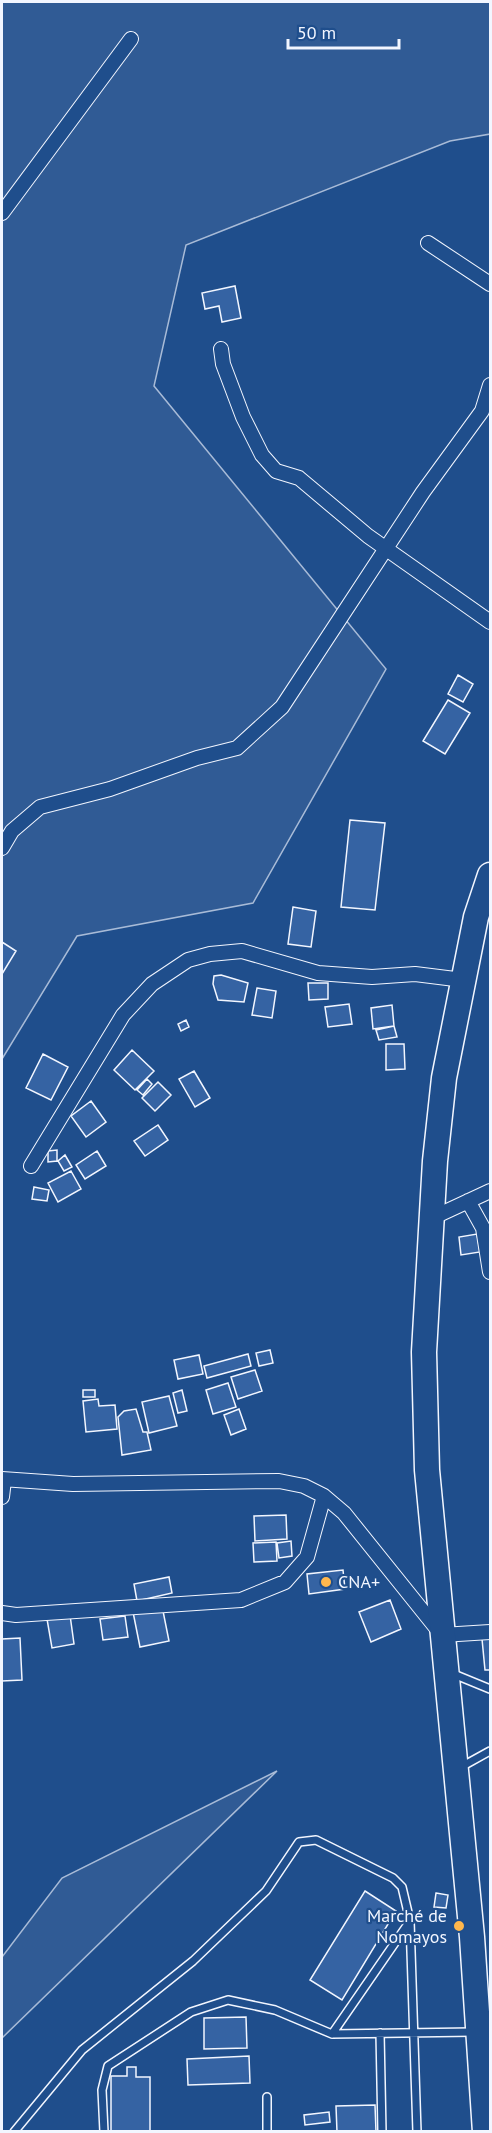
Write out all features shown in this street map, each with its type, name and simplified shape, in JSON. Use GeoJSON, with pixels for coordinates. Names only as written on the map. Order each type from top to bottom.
{"type":"FeatureCollection","features":[{"type":"Feature","properties":{"kind":"highway"},"geometry":{"type":"LineString","coordinates":[[486,2117],[424,1414],[424,1352],[443,1088],[476,917],[490,875]]}},
{"type":"Feature","properties":{"kind":"street"},"geometry":{"type":"LineString","coordinates":[[2,213],[130,39]]}},
{"type":"Feature","properties":{"kind":"street"},"geometry":{"type":"LineString","coordinates":[[428,243],[490,284]]}},
{"type":"Feature","properties":{"kind":"street"},"geometry":{"type":"LineString","coordinates":[[221,350],[223,364],[243,417],[262,455],[276,471],[299,478],[368,536],[490,622]]}},
{"type":"Feature","properties":{"kind":"street"},"geometry":{"type":"LineString","coordinates":[[2,848],[12,831],[40,807],[110,789],[197,758],[237,748],[282,707],[386,548],[482,411],[490,385]]}},
{"type":"Feature","properties":{"kind":"street"},"geometry":{"type":"LineString","coordinates":[[31,1166],[123,1015],[152,984],[188,960],[210,954],[242,951],[318,973],[372,977],[415,974],[463,980]]}},
{"type":"Feature","properties":{"kind":"street"},"geometry":{"type":"LineString","coordinates":[[432,1218],[490,1191]]}},
{"type":"Feature","properties":{"kind":"street"},"geometry":{"type":"LineString","coordinates":[[468,1201],[483,1228],[490,1272]]}},
{"type":"Feature","properties":{"kind":"street"},"geometry":{"type":"LineString","coordinates":[[2,1497],[3,1480],[83,1484],[279,1481],[304,1486],[324,1496],[344,1513],[442,1635],[490,1632]]}},
{"type":"Feature","properties":{"kind":"street"},"geometry":{"type":"LineString","coordinates":[[2,1613],[16,1615],[241,1600],[285,1582],[307,1557],[324,1496]]}},
{"type":"Feature","properties":{"kind":"lane"},"geometry":{"type":"LineString","coordinates":[[446,1671],[490,1689]]}},
{"type":"Feature","properties":{"kind":"lane"},"geometry":{"type":"LineString","coordinates":[[457,1769],[490,1751]]}},
{"type":"Feature","properties":{"kind":"lane"},"geometry":{"type":"LineString","coordinates":[[14,2132],[82,2050],[193,1961],[266,1891],[299,1842],[316,1840],[393,1878],[402,1887],[410,1921],[416,2031],[417,2132]]}},
{"type":"Feature","properties":{"kind":"lane"},"geometry":{"type":"LineString","coordinates":[[332,2034],[410,1921]]}},
{"type":"Feature","properties":{"kind":"lane"},"geometry":{"type":"LineString","coordinates":[[104,2132],[102,2090],[108,2066],[191,2012],[228,2000],[274,2010],[332,2034],[416,2031],[480,2032]]}},
{"type":"Feature","properties":{"kind":"lane"},"geometry":{"type":"LineString","coordinates":[[380,2033],[382,2132]]}},
{"type":"Feature","properties":{"kind":"lane"},"geometry":{"type":"LineString","coordinates":[[267,2097],[267,2132]]}},
{"type":"Feature","properties":{"kind":"shaded area"},"geometry":{"type":"Polygon","coordinates":[[[2,2],[490,2],[490,134],[450,141],[186,245],[154,386],[386,669],[253,903],[77,936],[2,1059],[2,2]]]}},
{"type":"Feature","properties":{"kind":"shaded area"},"geometry":{"type":"Polygon","coordinates":[[[277,1771],[2,2038],[2,1957],[62,1878],[277,1771]]]}},
{"type":"Feature","properties":{"kind":"building"},"geometry":{"type":"Polygon","coordinates":[[[235,286],[241,318],[222,322],[219,306],[205,309],[202,293],[235,286]]]}},
{"type":"Feature","properties":{"kind":"building"},"geometry":{"type":"Polygon","coordinates":[[[458,675],[473,684],[463,702],[448,694],[458,675]]]}},
{"type":"Feature","properties":{"kind":"building"},"geometry":{"type":"Polygon","coordinates":[[[448,700],[470,713],[445,754],[423,741],[448,700]]]}},
{"type":"Feature","properties":{"kind":"building"},"geometry":{"type":"Polygon","coordinates":[[[350,820],[385,823],[375,910],[341,907],[350,820]]]}},
{"type":"Feature","properties":{"kind":"building"},"geometry":{"type":"Polygon","coordinates":[[[293,907],[316,911],[311,947],[288,944],[293,907]]]}},
{"type":"Feature","properties":{"kind":"building"},"geometry":{"type":"Polygon","coordinates":[[[2,942],[16,951],[2,974],[2,942]]]}},
{"type":"Feature","properties":{"kind":"building"},"geometry":{"type":"Polygon","coordinates":[[[221,975],[248,983],[244,1002],[218,1000],[213,984],[214,976],[221,975]]]}},
{"type":"Feature","properties":{"kind":"building"},"geometry":{"type":"Polygon","coordinates":[[[308,983],[328,983],[328,999],[309,1000],[308,983]]]}},
{"type":"Feature","properties":{"kind":"building"},"geometry":{"type":"Polygon","coordinates":[[[257,988],[276,991],[272,1018],[252,1015],[257,988]]]}},
{"type":"Feature","properties":{"kind":"building"},"geometry":{"type":"Polygon","coordinates":[[[349,1004],[352,1024],[328,1027],[325,1007],[349,1004]]]}},
{"type":"Feature","properties":{"kind":"building"},"geometry":{"type":"Polygon","coordinates":[[[392,1005],[394,1026],[373,1029],[371,1008],[392,1005]]]}},
{"type":"Feature","properties":{"kind":"building"},"geometry":{"type":"Polygon","coordinates":[[[186,1020],[189,1027],[181,1031],[178,1024],[186,1020]]]}},
{"type":"Feature","properties":{"kind":"building"},"geometry":{"type":"Polygon","coordinates":[[[394,1026],[397,1037],[379,1040],[376,1030],[394,1026]]]}},
{"type":"Feature","properties":{"kind":"building"},"geometry":{"type":"Polygon","coordinates":[[[386,1044],[404,1044],[405,1069],[386,1070],[386,1044]]]}},
{"type":"Feature","properties":{"kind":"building"},"geometry":{"type":"Polygon","coordinates":[[[132,1050],[154,1071],[135,1090],[114,1070],[132,1050]]]}},
{"type":"Feature","properties":{"kind":"building"},"geometry":{"type":"Polygon","coordinates":[[[43,1054],[68,1067],[51,1100],[26,1088],[43,1054]]]}},
{"type":"Feature","properties":{"kind":"building"},"geometry":{"type":"Polygon","coordinates":[[[194,1071],[210,1098],[195,1107],[179,1079],[194,1071]]]}},
{"type":"Feature","properties":{"kind":"building"},"geometry":{"type":"Polygon","coordinates":[[[147,1079],[152,1084],[143,1095],[137,1090],[147,1079]]]}},
{"type":"Feature","properties":{"kind":"building"},"geometry":{"type":"Polygon","coordinates":[[[158,1082],[171,1095],[155,1111],[142,1098],[158,1082]]]}},
{"type":"Feature","properties":{"kind":"building"},"geometry":{"type":"Polygon","coordinates":[[[91,1101],[106,1122],[86,1137],[71,1116],[91,1101]]]}},
{"type":"Feature","properties":{"kind":"building"},"geometry":{"type":"Polygon","coordinates":[[[158,1125],[168,1140],[145,1156],[134,1141],[158,1125]]]}},
{"type":"Feature","properties":{"kind":"building"},"geometry":{"type":"Polygon","coordinates":[[[57,1150],[57,1161],[48,1162],[48,1151],[57,1150]]]}},
{"type":"Feature","properties":{"kind":"building"},"geometry":{"type":"Polygon","coordinates":[[[97,1151],[106,1166],[85,1179],[76,1165],[97,1151]]]}},
{"type":"Feature","properties":{"kind":"building"},"geometry":{"type":"Polygon","coordinates":[[[65,1155],[72,1167],[64,1171],[58,1161],[65,1155]]]}},
{"type":"Feature","properties":{"kind":"building"},"geometry":{"type":"Polygon","coordinates":[[[71,1171],[81,1189],[58,1202],[48,1183],[71,1171]]]}},
{"type":"Feature","properties":{"kind":"building"},"geometry":{"type":"Polygon","coordinates":[[[34,1187],[49,1190],[47,1201],[32,1199],[34,1187]]]}},
{"type":"Feature","properties":{"kind":"building"},"geometry":{"type":"Polygon","coordinates":[[[477,1234],[480,1252],[461,1255],[459,1237],[477,1234]]]}},
{"type":"Feature","properties":{"kind":"building"},"geometry":{"type":"Polygon","coordinates":[[[270,1350],[273,1363],[259,1366],[256,1353],[270,1350]]]}},
{"type":"Feature","properties":{"kind":"building"},"geometry":{"type":"Polygon","coordinates":[[[248,1354],[251,1366],[207,1378],[204,1366],[248,1354]]]}},
{"type":"Feature","properties":{"kind":"building"},"geometry":{"type":"Polygon","coordinates":[[[199,1355],[203,1374],[178,1379],[174,1360],[199,1355]]]}},
{"type":"Feature","properties":{"kind":"building"},"geometry":{"type":"Polygon","coordinates":[[[255,1370],[262,1391],[238,1399],[231,1377],[255,1370]]]}},
{"type":"Feature","properties":{"kind":"building"},"geometry":{"type":"Polygon","coordinates":[[[228,1383],[236,1407],[213,1414],[206,1390],[228,1383]]]}},
{"type":"Feature","properties":{"kind":"building"},"geometry":{"type":"Polygon","coordinates":[[[83,1390],[95,1390],[95,1397],[83,1397],[83,1390]]]}},
{"type":"Feature","properties":{"kind":"building"},"geometry":{"type":"Polygon","coordinates":[[[182,1390],[187,1411],[178,1413],[173,1393],[182,1390]]]}},
{"type":"Feature","properties":{"kind":"building"},"geometry":{"type":"Polygon","coordinates":[[[169,1396],[177,1426],[149,1433],[142,1402],[169,1396]]]}},
{"type":"Feature","properties":{"kind":"building"},"geometry":{"type":"Polygon","coordinates":[[[98,1399],[99,1406],[115,1405],[117,1429],[86,1432],[83,1401],[98,1399]]]}},
{"type":"Feature","properties":{"kind":"building"},"geometry":{"type":"Polygon","coordinates":[[[136,1409],[143,1432],[147,1432],[151,1450],[122,1455],[118,1417],[124,1411],[136,1409]]]}},
{"type":"Feature","properties":{"kind":"building"},"geometry":{"type":"Polygon","coordinates":[[[239,1409],[246,1429],[231,1435],[224,1415],[239,1409]]]}},
{"type":"Feature","properties":{"kind":"building"},"geometry":{"type":"Polygon","coordinates":[[[286,1515],[287,1539],[255,1541],[254,1516],[286,1515]]]}},
{"type":"Feature","properties":{"kind":"building"},"geometry":{"type":"Polygon","coordinates":[[[291,1541],[292,1556],[279,1558],[277,1543],[291,1541]]]}},
{"type":"Feature","properties":{"kind":"building"},"geometry":{"type":"Polygon","coordinates":[[[276,1542],[277,1561],[254,1562],[253,1543],[276,1542]]]}},
{"type":"Feature","properties":{"kind":"building","name":"CNA+"},"geometry":{"type":"Polygon","coordinates":[[[343,1570],[345,1589],[309,1594],[307,1574],[343,1570]]]}},
{"type":"Feature","properties":{"kind":"building"},"geometry":{"type":"Polygon","coordinates":[[[169,1577],[172,1593],[137,1601],[134,1584],[169,1577]]]}},
{"type":"Feature","properties":{"kind":"building"},"geometry":{"type":"Polygon","coordinates":[[[390,1600],[401,1629],[371,1642],[359,1612],[390,1600]]]}},
{"type":"Feature","properties":{"kind":"building"},"geometry":{"type":"Polygon","coordinates":[[[162,1606],[169,1641],[140,1647],[133,1612],[162,1606]]]}},
{"type":"Feature","properties":{"kind":"building"},"geometry":{"type":"Polygon","coordinates":[[[70,1615],[74,1644],[52,1648],[47,1619],[70,1615]]]}},
{"type":"Feature","properties":{"kind":"building"},"geometry":{"type":"Polygon","coordinates":[[[125,1616],[128,1637],[103,1640],[100,1619],[125,1616]]]}},
{"type":"Feature","properties":{"kind":"building"},"geometry":{"type":"Polygon","coordinates":[[[20,1638],[22,1680],[2,1681],[2,1639],[20,1638]]]}},
{"type":"Feature","properties":{"kind":"building"},"geometry":{"type":"Polygon","coordinates":[[[490,1638],[490,1670],[485,1670],[482,1639],[490,1638]]]}},
{"type":"Feature","properties":{"kind":"building"},"geometry":{"type":"Polygon","coordinates":[[[365,1891],[396,1911],[342,2000],[310,1980],[365,1891]]]}},
{"type":"Feature","properties":{"kind":"building"},"geometry":{"type":"Polygon","coordinates":[[[436,1893],[448,1895],[446,1908],[434,1907],[436,1893]]]}},
{"type":"Feature","properties":{"kind":"building"},"geometry":{"type":"Polygon","coordinates":[[[246,2017],[247,2048],[204,2049],[204,2018],[246,2017]]]}},
{"type":"Feature","properties":{"kind":"building"},"geometry":{"type":"Polygon","coordinates":[[[249,2056],[250,2083],[188,2085],[187,2059],[249,2056]]]}},
{"type":"Feature","properties":{"kind":"building"},"geometry":{"type":"Polygon","coordinates":[[[127,2067],[136,2067],[136,2077],[150,2077],[150,2132],[111,2132],[111,2076],[127,2076],[127,2067]]]}},
{"type":"Feature","properties":{"kind":"building"},"geometry":{"type":"Polygon","coordinates":[[[375,2105],[376,2132],[337,2132],[336,2106],[375,2105]]]}},
{"type":"Feature","properties":{"kind":"building"},"geometry":{"type":"Polygon","coordinates":[[[329,2112],[330,2122],[305,2125],[304,2115],[329,2112]]]}},
{"type":"Feature","properties":{"kind":"place","name":"CNA+"},"geometry":{"type":"Point","coordinates":[326,1582]}},
{"type":"Feature","properties":{"kind":"place","name":"Marché de Nomayos"},"geometry":{"type":"Point","coordinates":[459,1926]}}]}
